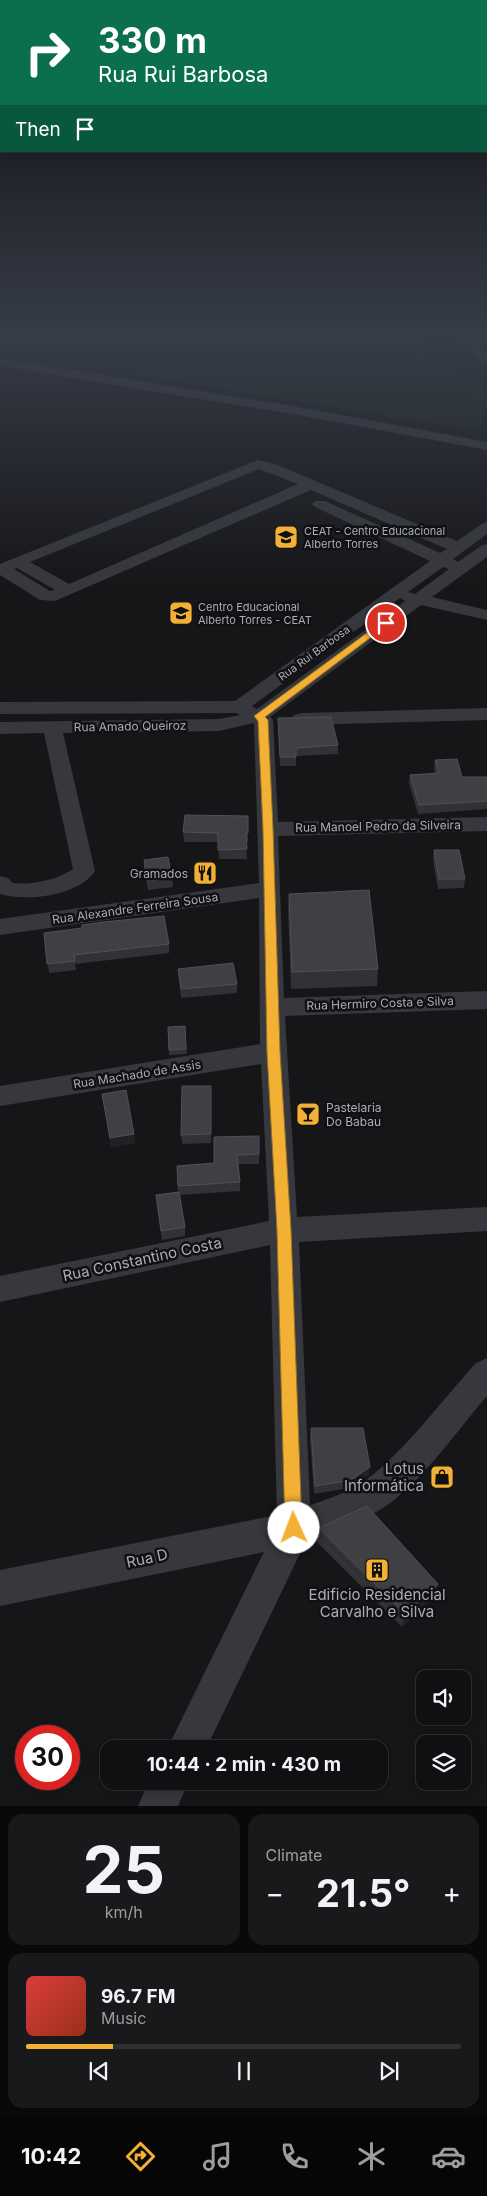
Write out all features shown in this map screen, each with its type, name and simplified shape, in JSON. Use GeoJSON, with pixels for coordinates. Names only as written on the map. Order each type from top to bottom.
{"type":"FeatureCollection","features":[{"type":"Feature","properties":{"kind":"street"},"geometry":{"type":"LineString","coordinates":[[338,418],[487,446]]}},
{"type":"Feature","properties":{"kind":"street"},"geometry":{"type":"LineString","coordinates":[[311,484],[68,590],[17,561],[255,465],[266,465],[464,544],[487,540]]}},
{"type":"Feature","properties":{"kind":"street"},"geometry":{"type":"LineString","coordinates":[[244,470],[460,568]]}},
{"type":"Feature","properties":{"kind":"street","name":"Rua Rui Barbosa"},"geometry":{"type":"LineString","coordinates":[[254,715],[396,593],[487,527]]}},
{"type":"Feature","properties":{"kind":"street","name":"Rua Rui Barbosa"},"geometry":{"type":"LineString","coordinates":[[254,715],[487,549]]}},
{"type":"Feature","properties":{"kind":"street"},"geometry":{"type":"LineString","coordinates":[[396,593],[418,600],[487,615]]}},
{"type":"Feature","properties":{"kind":"street","name":"Rua Amado Queiroz"},"geometry":{"type":"LineString","coordinates":[[0,708],[254,715]]}},
{"type":"Feature","properties":{"kind":"street"},"geometry":{"type":"LineString","coordinates":[[190,1740],[294,1528],[284,1230],[273,1052],[268,829],[254,715],[487,714]]}},
{"type":"Feature","properties":{"kind":"street","name":"Rua Amado Queiroz"},"geometry":{"type":"LineString","coordinates":[[0,728],[219,724],[254,715]]}},
{"type":"Feature","properties":{"kind":"street"},"geometry":{"type":"LineString","coordinates":[[0,883],[2,888],[9,891],[54,886],[79,877],[84,870],[52,727]]}},
{"type":"Feature","properties":{"kind":"street","name":"Rua Manoel Pedro da Silveira"},"geometry":{"type":"LineString","coordinates":[[268,829],[487,824]]}},
{"type":"Feature","properties":{"kind":"street","name":"Rua Alexandre Ferreira Sousa"},"geometry":{"type":"LineString","coordinates":[[0,927],[270,889]]}},
{"type":"Feature","properties":{"kind":"street","name":"Rua Hermiro Costa e Silva"},"geometry":{"type":"LineString","coordinates":[[273,1006],[487,1000]]}},
{"type":"Feature","properties":{"kind":"street","name":"Rua Machado de Assis"},"geometry":{"type":"LineString","coordinates":[[0,1096],[273,1052]]}},
{"type":"Feature","properties":{"kind":"street","name":"Rua Constantino Costa"},"geometry":{"type":"LineString","coordinates":[[0,1289],[284,1230],[487,1218]]}},
{"type":"Feature","properties":{"kind":"street","name":"Rua D"},"geometry":{"type":"LineString","coordinates":[[0,1588],[294,1528],[358,1503],[385,1488],[487,1372]]}},
{"type":"Feature","properties":{"kind":"street"},"geometry":{"type":"LineString","coordinates":[[158,1806],[166,1790]]}},
{"type":"Feature","properties":{"kind":"shaded area"},"geometry":{"type":"Polygon","coordinates":[[[401,418],[483,418],[478,431],[401,418]]]}},
{"type":"Feature","properties":{"kind":"building"},"geometry":{"type":"Polygon","coordinates":[[[331,717],[338,745],[296,748],[296,757],[280,757],[278,718],[331,717]]]}},
{"type":"Feature","properties":{"kind":"building"},"geometry":{"type":"Polygon","coordinates":[[[457,759],[462,777],[487,777],[487,801],[419,805],[410,775],[439,773],[435,760],[457,759]]]}},
{"type":"Feature","properties":{"kind":"building"},"geometry":{"type":"Polygon","coordinates":[[[185,815],[248,816],[247,849],[218,850],[218,833],[183,832],[185,815]]]}},
{"type":"Feature","properties":{"kind":"building"},"geometry":{"type":"Polygon","coordinates":[[[434,850],[459,850],[465,879],[439,879],[434,850]]]}},
{"type":"Feature","properties":{"kind":"building"},"geometry":{"type":"Polygon","coordinates":[[[168,857],[172,878],[148,881],[144,860],[168,857]]]}},
{"type":"Feature","properties":{"kind":"building"},"geometry":{"type":"Polygon","coordinates":[[[369,890],[378,969],[292,972],[289,894],[369,890]]]}},
{"type":"Feature","properties":{"kind":"building"},"geometry":{"type":"Polygon","coordinates":[[[164,916],[169,944],[74,955],[75,961],[47,964],[44,933],[82,928],[82,925],[103,922],[164,916]]]}},
{"type":"Feature","properties":{"kind":"building"},"geometry":{"type":"Polygon","coordinates":[[[233,963],[237,984],[181,989],[178,969],[233,963]]]}},
{"type":"Feature","properties":{"kind":"building"},"geometry":{"type":"Polygon","coordinates":[[[185,1026],[186,1049],[169,1050],[168,1027],[185,1026]]]}},
{"type":"Feature","properties":{"kind":"building"},"geometry":{"type":"Polygon","coordinates":[[[182,1086],[211,1086],[211,1134],[181,1135],[182,1086]]]}},
{"type":"Feature","properties":{"kind":"building"},"geometry":{"type":"Polygon","coordinates":[[[126,1090],[134,1134],[110,1138],[102,1094],[126,1090]]]}},
{"type":"Feature","properties":{"kind":"building"},"geometry":{"type":"Polygon","coordinates":[[[259,1136],[259,1154],[237,1155],[240,1182],[178,1186],[177,1166],[214,1163],[214,1137],[259,1136]]]}},
{"type":"Feature","properties":{"kind":"building"},"geometry":{"type":"Polygon","coordinates":[[[179,1192],[185,1227],[161,1231],[156,1195],[179,1192]]]}},
{"type":"Feature","properties":{"kind":"building"},"geometry":{"type":"Polygon","coordinates":[[[311,1428],[363,1428],[370,1467],[351,1480],[315,1486],[311,1428]]]}},
{"type":"Feature","properties":{"kind":"building","name":"Edificio Residencial Carvalho e Silva"},"geometry":{"type":"Polygon","coordinates":[[[367,1506],[438,1584],[405,1614],[319,1528],[367,1506]]]}},
{"type":"Feature","properties":{"kind":"place","name":"CEAT - Centro Educacional Alberto Torres"},"geometry":{"type":"Point","coordinates":[286,537]}},
{"type":"Feature","properties":{"kind":"place","name":"Centro Educacional Alberto Torres - CEAT"},"geometry":{"type":"Point","coordinates":[181,613]}},
{"type":"Feature","properties":{"kind":"place","name":"Gramados"},"geometry":{"type":"Point","coordinates":[205,873]}},
{"type":"Feature","properties":{"kind":"place","name":"Pastelaria Do Babau"},"geometry":{"type":"Point","coordinates":[308,1114]}},
{"type":"Feature","properties":{"kind":"place","name":"Lotus Informática"},"geometry":{"type":"Point","coordinates":[442,1477]}},
{"type":"Feature","properties":{"kind":"place","name":"Edificio Residencial Carvalho e Silva"},"geometry":{"type":"Point","coordinates":[377,1570]}},
{"type":"Feature","properties":{"kind":"route"},"geometry":{"type":"LineString","coordinates":[[294,1528],[284,1230],[273,1052],[268,829],[263,720],[259,716],[386,623]]}}]}
